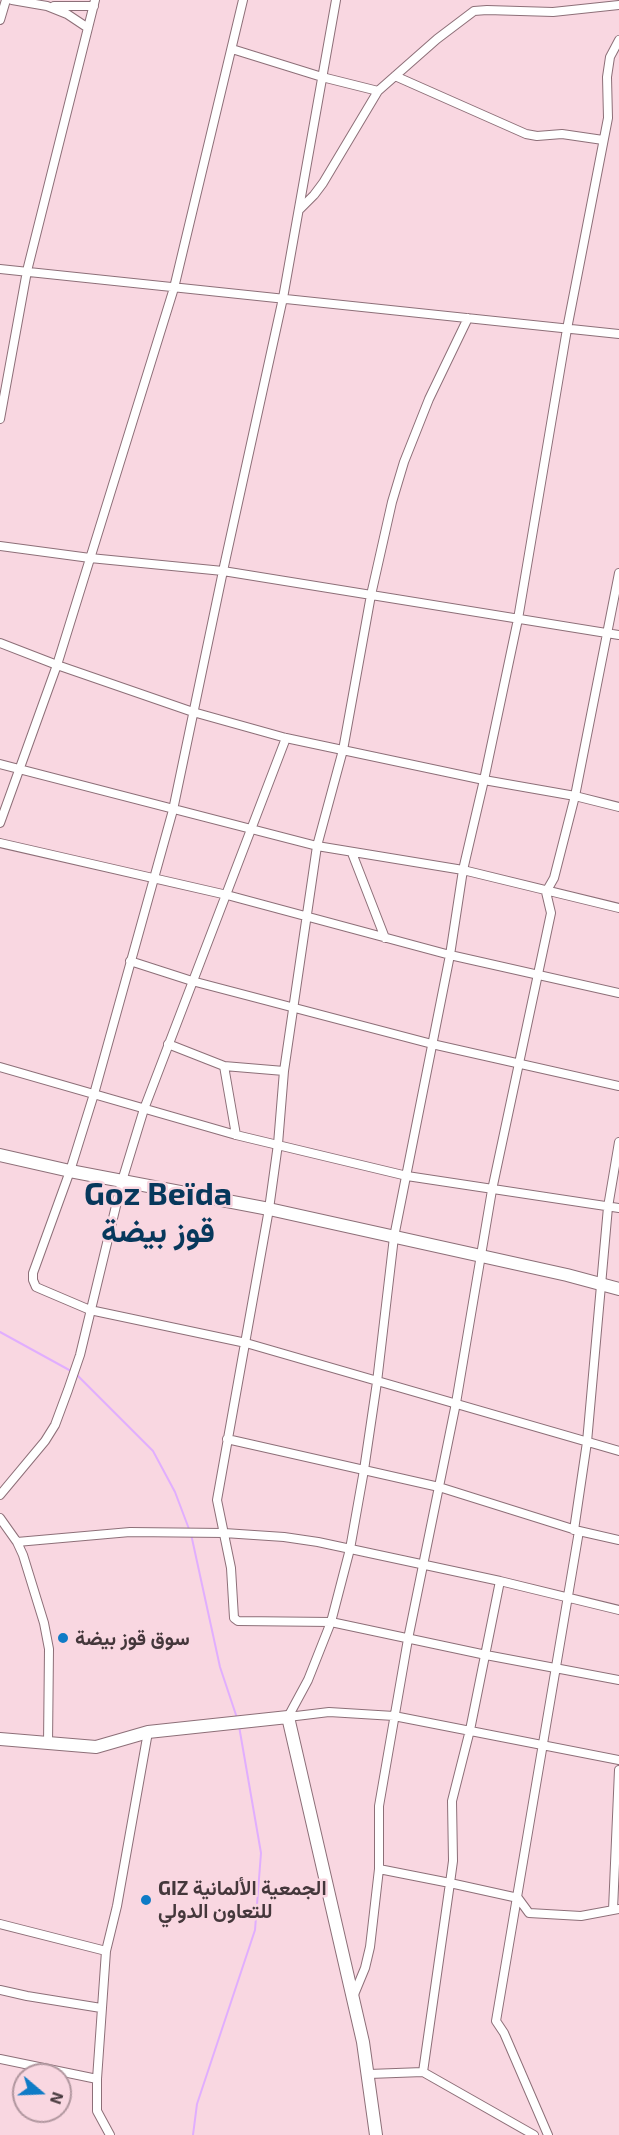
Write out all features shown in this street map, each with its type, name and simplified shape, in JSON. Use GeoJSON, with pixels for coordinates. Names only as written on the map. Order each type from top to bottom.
{"type":"FeatureCollection","features":[{"type":"Feature","properties":{"kind":"main road"},"geometry":{"type":"LineString","coordinates":[[0,1155],[70,1172],[269,1209],[619,1289]]}},
{"type":"Feature","properties":{"kind":"main road"},"geometry":{"type":"LineString","coordinates":[[0,1739],[96,1747],[148,1732],[288,1717],[353,1997],[369,2074],[376,2135]]}},
{"type":"Feature","properties":{"kind":"street"},"geometry":{"type":"LineString","coordinates":[[0,20],[6,0]]}},
{"type":"Feature","properties":{"kind":"street"},"geometry":{"type":"LineString","coordinates":[[12,0],[47,6],[67,14],[88,28]]}},
{"type":"Feature","properties":{"kind":"street"},"geometry":{"type":"LineString","coordinates":[[0,823],[57,665],[174,288],[243,0]]}},
{"type":"Feature","properties":{"kind":"street"},"geometry":{"type":"LineString","coordinates":[[336,0],[283,298],[222,571],[173,810],[94,1094],[70,1172],[41,1248],[33,1280],[36,1287],[90,1310],[246,1342],[619,1451]]}},
{"type":"Feature","properties":{"kind":"street"},"geometry":{"type":"LineString","coordinates":[[0,419],[27,271],[93,2],[47,6]]}},
{"type":"Feature","properties":{"kind":"street"},"geometry":{"type":"LineString","coordinates":[[298,211],[323,183],[378,91],[437,39],[474,11],[553,12],[619,5]]}},
{"type":"Feature","properties":{"kind":"street"},"geometry":{"type":"LineString","coordinates":[[288,1717],[308,1680],[332,1622],[350,1548],[377,1382],[394,1237],[450,955],[463,870],[518,619],[567,329],[608,118],[607,77],[610,57],[619,40]]}},
{"type":"Feature","properties":{"kind":"street"},"geometry":{"type":"LineString","coordinates":[[232,49],[322,77],[378,91]]}},
{"type":"Feature","properties":{"kind":"street"},"geometry":{"type":"LineString","coordinates":[[395,76],[526,134],[537,136],[562,134],[603,140]]}},
{"type":"Feature","properties":{"kind":"street"},"geometry":{"type":"LineString","coordinates":[[0,268],[619,334]]}},
{"type":"Feature","properties":{"kind":"street"},"geometry":{"type":"LineString","coordinates":[[468,318],[429,399],[404,462],[392,502],[371,595],[343,750],[317,846],[284,1071],[278,1144],[269,1209],[217,1500],[231,1568],[234,1618],[241,1622],[332,1622],[486,1655],[619,1680]]}},
{"type":"Feature","properties":{"kind":"street"},"geometry":{"type":"LineString","coordinates":[[0,546],[90,558],[222,571],[619,635]]}},
{"type":"Feature","properties":{"kind":"street"},"geometry":{"type":"LineString","coordinates":[[353,1997],[370,1947],[379,1869],[379,1806],[394,1716],[422,1565],[456,1403],[492,1190],[550,913],[546,892],[554,878],[575,796],[619,573]]}},
{"type":"Feature","properties":{"kind":"street"},"geometry":{"type":"LineString","coordinates":[[0,643],[193,712],[286,738],[484,780],[575,796],[619,807]]}},
{"type":"Feature","properties":{"kind":"street"},"geometry":{"type":"LineString","coordinates":[[0,1495],[35,1455],[55,1425],[80,1355],[122,1180],[144,1109],[286,738]]}},
{"type":"Feature","properties":{"kind":"street"},"geometry":{"type":"LineString","coordinates":[[0,764],[317,846],[463,870],[619,908]]}},
{"type":"Feature","properties":{"kind":"street"},"geometry":{"type":"LineString","coordinates":[[0,843],[227,895],[450,955],[619,993]]}},
{"type":"Feature","properties":{"kind":"street"},"geometry":{"type":"LineString","coordinates":[[352,853],[385,938]]}},
{"type":"Feature","properties":{"kind":"street"},"geometry":{"type":"LineString","coordinates":[[130,961],[192,981],[432,1044],[619,1086]]}},
{"type":"Feature","properties":{"kind":"street"},"geometry":{"type":"LineString","coordinates":[[168,1044],[224,1066],[284,1071]]}},
{"type":"Feature","properties":{"kind":"street"},"geometry":{"type":"LineString","coordinates":[[224,1066],[236,1135]]}},
{"type":"Feature","properties":{"kind":"street"},"geometry":{"type":"LineString","coordinates":[[0,1067],[236,1135],[407,1176],[619,1208]]}},
{"type":"Feature","properties":{"kind":"street"},"geometry":{"type":"LineString","coordinates":[[548,2135],[504,2033],[496,2021],[554,1668],[568,1598],[587,1442],[609,1207],[619,1142]]}},
{"type":"Feature","properties":{"kind":"street"},"geometry":{"type":"LineString","coordinates":[[227,1439],[439,1487],[576,1531],[619,1540]]}},
{"type":"Feature","properties":{"kind":"street"},"geometry":{"type":"LineString","coordinates":[[0,1518],[17,1542],[35,1591],[49,1649],[48,1744]]}},
{"type":"Feature","properties":{"kind":"street"},"geometry":{"type":"LineString","coordinates":[[17,1542],[130,1532],[224,1533],[284,1537],[350,1548],[619,1610]]}},
{"type":"Feature","properties":{"kind":"street"},"geometry":{"type":"LineString","coordinates":[[423,2072],[453,1861],[452,1801],[470,1730],[500,1581]]}},
{"type":"Feature","properties":{"kind":"street"},"geometry":{"type":"LineString","coordinates":[[288,1717],[329,1712],[394,1716],[619,1760]]}},
{"type":"Feature","properties":{"kind":"street"},"geometry":{"type":"LineString","coordinates":[[110,2135],[97,2111],[106,1951],[117,1906],[148,1732]]}},
{"type":"Feature","properties":{"kind":"street"},"geometry":{"type":"LineString","coordinates":[[379,1869],[518,1898],[529,1913],[581,1916],[616,1909],[619,1770]]}},
{"type":"Feature","properties":{"kind":"street"},"geometry":{"type":"LineString","coordinates":[[0,1924],[106,1951]]}},
{"type":"Feature","properties":{"kind":"street"},"geometry":{"type":"LineString","coordinates":[[0,1990],[101,2008]]}},
{"type":"Feature","properties":{"kind":"street"},"geometry":{"type":"LineString","coordinates":[[0,2059],[97,2079]]}},
{"type":"Feature","properties":{"kind":"street"},"geometry":{"type":"LineString","coordinates":[[369,2074],[423,2072],[534,2135]]}},
{"type":"Feature","properties":{"kind":"waterway"},"geometry":{"type":"LineString","coordinates":[[0,1332],[71,1371]]}},
{"type":"Feature","properties":{"kind":"waterway"},"geometry":{"type":"LineString","coordinates":[[76,1374],[153,1451],[175,1492],[189,1529]]}},
{"type":"Feature","properties":{"kind":"waterway"},"geometry":{"type":"LineString","coordinates":[[191,1534],[220,1667],[237,1718]]}},
{"type":"Feature","properties":{"kind":"waterway"},"geometry":{"type":"LineString","coordinates":[[193,2135],[197,2104],[255,1930],[261,1853],[239,1726]]}},
{"type":"Feature","properties":{"kind":"place","name":"سوق قوز بيضة"},"geometry":{"type":"Point","coordinates":[63,1638]}},
{"type":"Feature","properties":{"kind":"place","name":"GIZ الجمعية الألمانية للتعاون الدولي"},"geometry":{"type":"Point","coordinates":[146,1900]}},
{"type":"Feature","properties":{"kind":"district","name":"Goz Beïda قوز بيضة"},"geometry":{"type":"Point","coordinates":[158,1212]}}]}
